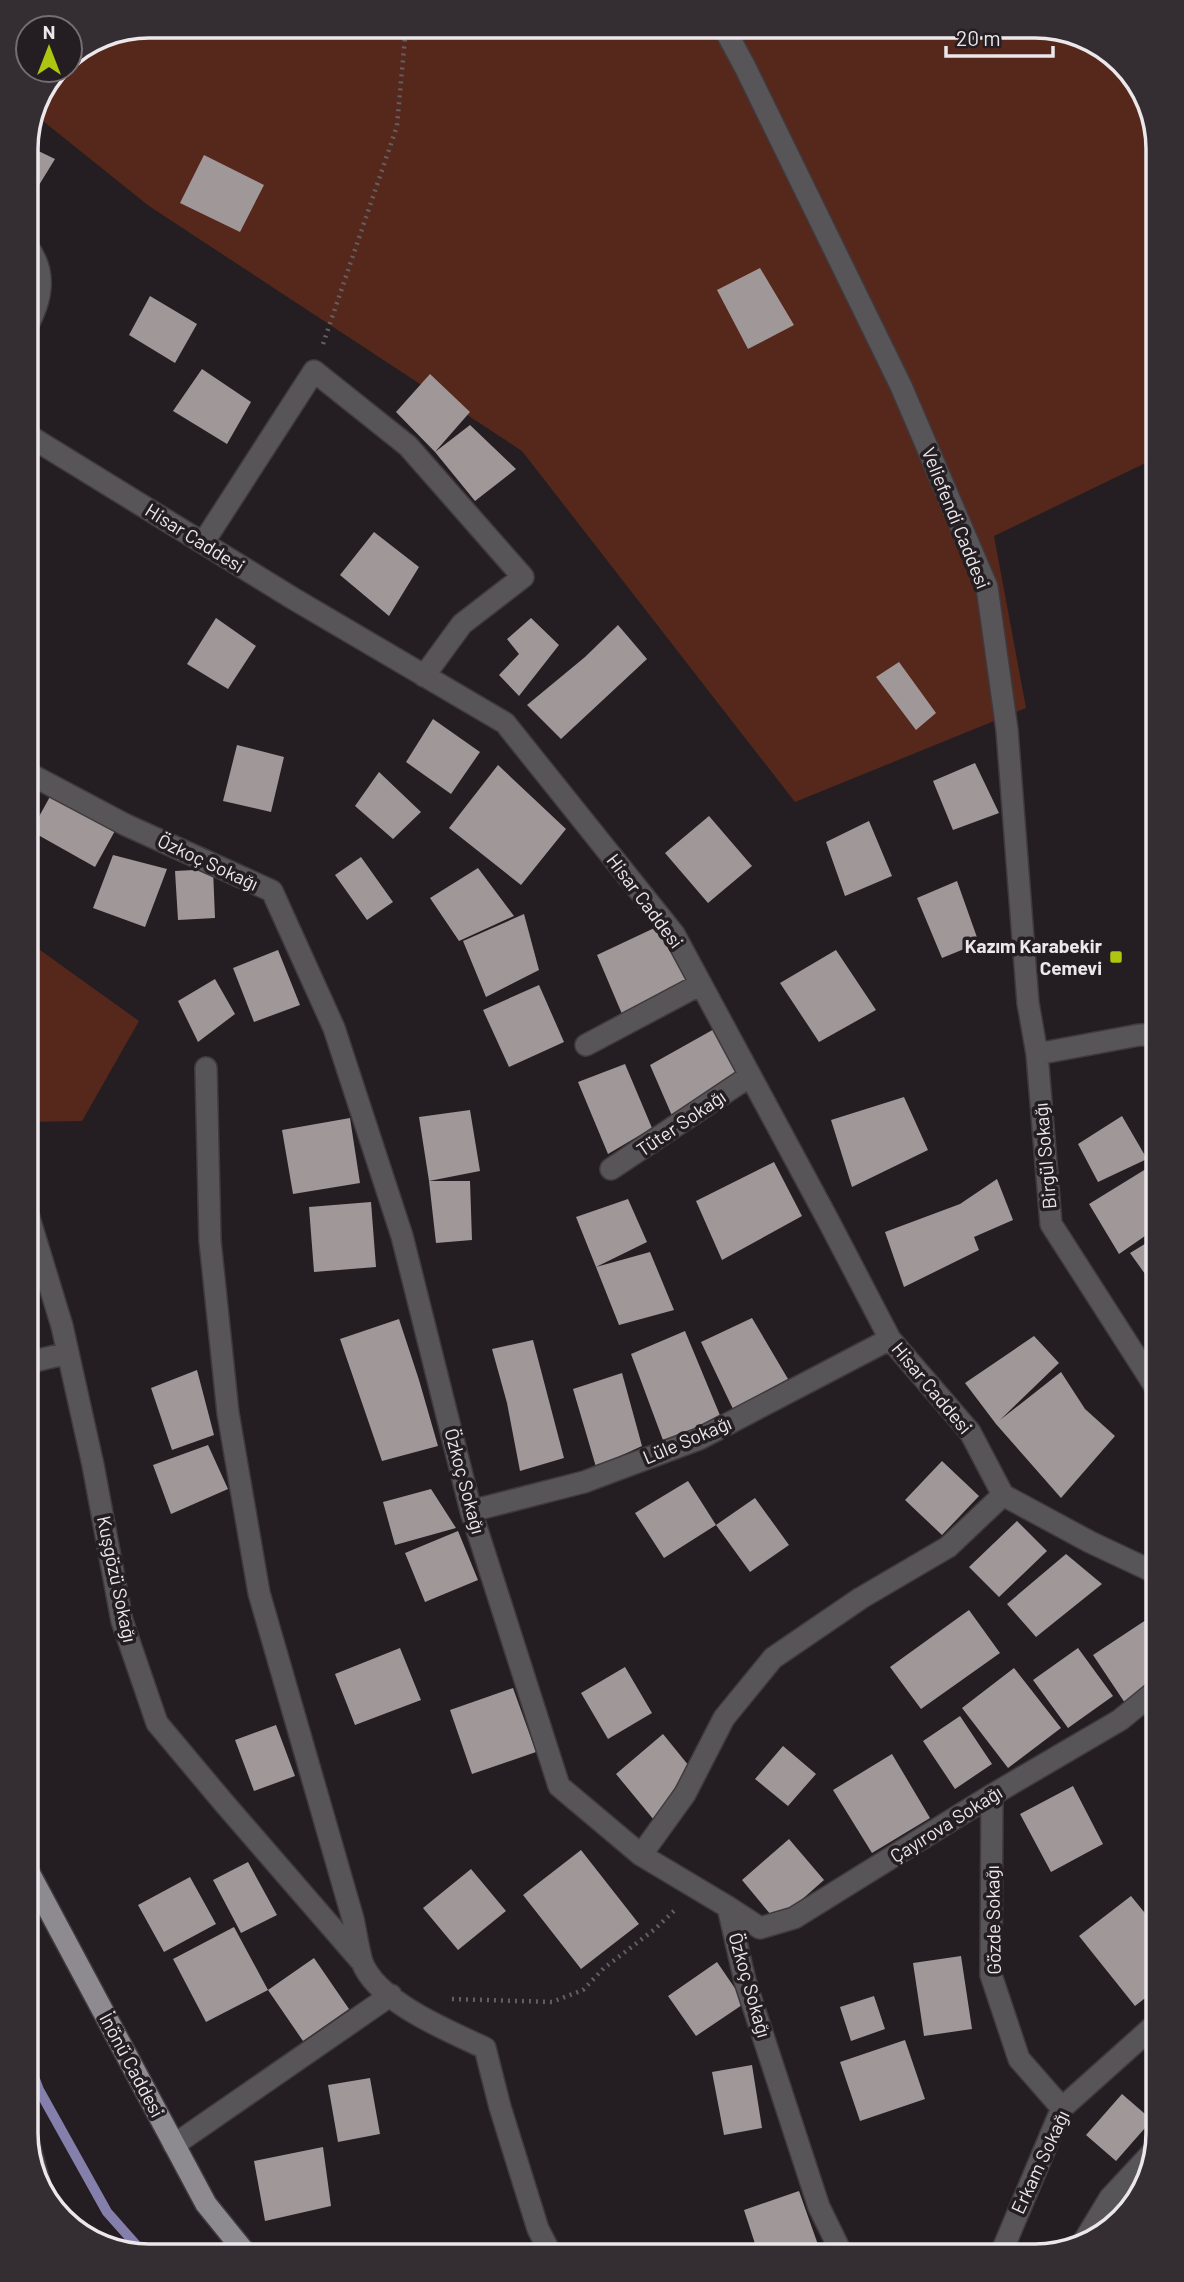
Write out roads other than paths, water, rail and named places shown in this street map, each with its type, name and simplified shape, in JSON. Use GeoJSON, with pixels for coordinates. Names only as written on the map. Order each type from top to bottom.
{"type":"FeatureCollection","features":[{"type":"Feature","properties":{"kind":"main road","name":"İnönü Caddesi"},"geometry":{"type":"LineString","coordinates":[[38,1890],[206,2204],[238,2243]]}},
{"type":"Feature","properties":{"kind":"street","name":"Veliefendi Caddesi"},"geometry":{"type":"LineString","coordinates":[[730,39],[901,386],[987,587],[1007,730],[1028,1003],[1037,1054]]}},
{"type":"Feature","properties":{"kind":"street"},"geometry":{"type":"LineString","coordinates":[[39,273],[39,299]]}},
{"type":"Feature","properties":{"kind":"street"},"geometry":{"type":"LineString","coordinates":[[204,543],[314,371],[408,446],[523,577],[462,624],[424,676]]}},
{"type":"Feature","properties":{"kind":"street","name":"Hisar Caddesi"},"geometry":{"type":"LineString","coordinates":[[39,442],[505,723],[674,934],[890,1339],[970,1432],[1003,1495]]}},
{"type":"Feature","properties":{"kind":"street","name":"Özkoç Sokağı"},"geometry":{"type":"LineString","coordinates":[[39,779],[126,825],[272,891],[334,1028],[402,1236],[471,1511],[559,1786],[641,1855],[728,1907],[746,1980],[789,2113],[820,2207],[837,2244]]}},
{"type":"Feature","properties":{"kind":"street"},"geometry":{"type":"LineString","coordinates":[[586,1045],[701,984]]}},
{"type":"Feature","properties":{"kind":"street"},"geometry":{"type":"LineString","coordinates":[[1037,1054],[1146,1035]]}},
{"type":"Feature","properties":{"kind":"street","name":"Birgül Sokağı"},"geometry":{"type":"LineString","coordinates":[[1037,1054],[1051,1224],[1146,1372]]}},
{"type":"Feature","properties":{"kind":"street"},"geometry":{"type":"LineString","coordinates":[[206,1068],[210,1241],[228,1413],[243,1503],[259,1593],[353,1919],[363,1963]]}},
{"type":"Feature","properties":{"kind":"street","name":"Tüter Sokağı"},"geometry":{"type":"LineString","coordinates":[[611,1169],[750,1076]]}},
{"type":"Feature","properties":{"kind":"street","name":"Kuşgözü Sokağı"},"geometry":{"type":"LineString","coordinates":[[38,1249],[62,1326],[93,1465],[122,1621],[157,1723],[363,1963],[373,1980],[412,2013],[485,2048],[538,2229],[545,2243]]}},
{"type":"Feature","properties":{"kind":"street","name":"Lüle Sokağı"},"geometry":{"type":"LineString","coordinates":[[471,1511],[584,1482],[699,1439],[890,1339]]}},
{"type":"Feature","properties":{"kind":"street"},"geometry":{"type":"LineString","coordinates":[[38,1360],[68,1353]]}},
{"type":"Feature","properties":{"kind":"street"},"geometry":{"type":"LineString","coordinates":[[641,1855],[685,1794],[724,1718],[773,1658],[861,1598],[948,1547],[1003,1495],[1090,1542],[1146,1568]]}},
{"type":"Feature","properties":{"kind":"street","name":"Çayırova Sokağı"},"geometry":{"type":"LineString","coordinates":[[728,1907],[760,1927],[794,1918],[992,1795],[1120,1720],[1146,1699]]}},
{"type":"Feature","properties":{"kind":"street","name":"Gözde Sokağı"},"geometry":{"type":"LineString","coordinates":[[992,1795],[991,1975],[1019,2059],[1062,2108]]}},
{"type":"Feature","properties":{"kind":"street"},"geometry":{"type":"LineString","coordinates":[[174,2145],[391,1995]]}},
{"type":"Feature","properties":{"kind":"street","name":"Erkam Sokağı"},"geometry":{"type":"LineString","coordinates":[[1005,2244],[1062,2108],[1146,2033]]}},
{"type":"Feature","properties":{"kind":"street"},"geometry":{"type":"LineString","coordinates":[[1093,2227],[1110,2198],[1141,2165]]}},
{"type":"Feature","properties":{"kind":"waterway"},"geometry":{"type":"LineString","coordinates":[[38,2087],[107,2212],[133,2242]]}},
{"type":"Feature","properties":{"kind":"place","name":"Kazım Karabekir Cemevi"},"geometry":{"type":"Point","coordinates":[1116,957]}}]}
